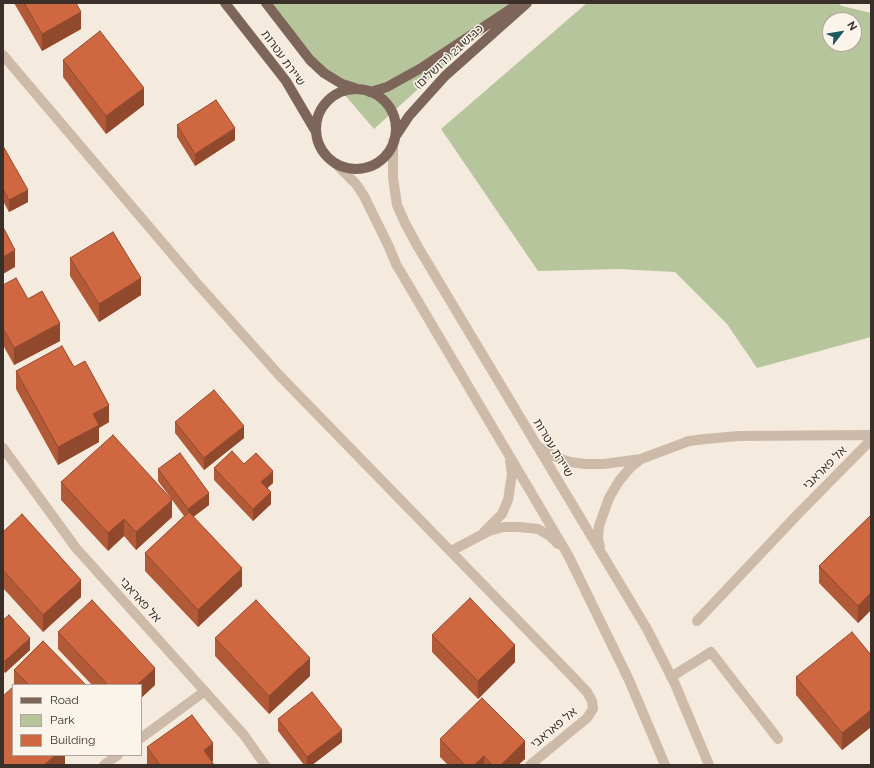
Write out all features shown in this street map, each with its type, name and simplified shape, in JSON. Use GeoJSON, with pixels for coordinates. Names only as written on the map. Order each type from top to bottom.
{"type":"FeatureCollection","features":[{"type":"Feature","properties":{"kind":"main road","name":"שיירת עטרות"},"geometry":{"type":"LineString","coordinates":[[225,3],[286,81],[316,132]]}},
{"type":"Feature","properties":{"kind":"main road","name":"שיירת עטרות"},"geometry":{"type":"LineString","coordinates":[[266,3],[310,60],[324,73],[342,84],[359,89]]}},
{"type":"Feature","properties":{"kind":"main road","name":"כביש 21 (ירושלים)"},"geometry":{"type":"LineString","coordinates":[[370,92],[387,87],[423,67],[520,3]]}},
{"type":"Feature","properties":{"kind":"main road","name":"כביש 21 (ירושלים)"},"geometry":{"type":"LineString","coordinates":[[394,139],[409,116],[425,96],[445,76],[527,3]]}},
{"type":"Feature","properties":{"kind":"main road"},"geometry":{"type":"LineString","coordinates":[[359,89],[370,92],[382,99],[393,115],[396,130],[390,150],[386,155],[375,164],[363,168],[349,169],[336,164],[325,155],[318,141],[316,132],[318,115],[325,104],[334,96],[346,90],[359,89]]}},
{"type":"Feature","properties":{"kind":"street"},"geometry":{"type":"LineString","coordinates":[[3,55],[195,281],[279,375],[451,551],[489,531],[504,527],[519,526],[538,529],[550,536],[568,555]]}},
{"type":"Feature","properties":{"kind":"street","name":"שיירת עטרות"},"geometry":{"type":"LineString","coordinates":[[394,139],[392,178],[397,205],[405,223],[646,629],[671,677],[709,765]]}},
{"type":"Feature","properties":{"kind":"street"},"geometry":{"type":"LineString","coordinates":[[336,164],[356,184],[364,196],[396,264],[568,555],[629,680],[664,765]]}},
{"type":"Feature","properties":{"kind":"street"},"geometry":{"type":"LineString","coordinates":[[536,445],[558,458],[578,463],[604,464],[641,459],[689,441],[716,438],[739,436],[871,435]]}},
{"type":"Feature","properties":{"kind":"street","name":"אל פאראבי"},"geometry":{"type":"LineString","coordinates":[[697,621],[797,514],[871,440]]}},
{"type":"Feature","properties":{"kind":"street","name":"אל פאראבי"},"geometry":{"type":"LineString","coordinates":[[3,448],[76,548],[244,735],[265,765]]}},
{"type":"Feature","properties":{"kind":"street"},"geometry":{"type":"LineString","coordinates":[[482,534],[502,514],[508,500],[512,474],[509,455]]}},
{"type":"Feature","properties":{"kind":"street"},"geometry":{"type":"LineString","coordinates":[[601,554],[598,539],[599,526],[607,503],[619,481],[630,468],[641,459]]}},
{"type":"Feature","properties":{"kind":"street","name":"אל פאראבי"},"geometry":{"type":"LineString","coordinates":[[451,551],[571,675],[592,701],[593,709],[587,718],[530,765]]}},
{"type":"Feature","properties":{"kind":"street"},"geometry":{"type":"LineString","coordinates":[[671,677],[711,652],[778,740]]}},
{"type":"Feature","properties":{"kind":"street"},"geometry":{"type":"LineString","coordinates":[[142,737],[205,691]]}},
{"type":"Feature","properties":{"kind":"street"},"geometry":{"type":"LineString","coordinates":[[703,749],[716,765]]}},
{"type":"Feature","properties":{"kind":"street"},"geometry":{"type":"LineString","coordinates":[[104,765],[117,756]]}},
{"type":"Feature","properties":{"kind":"green space"},"geometry":{"type":"Polygon","coordinates":[[[266,3],[513,3],[374,129],[266,3]]]}},
{"type":"Feature","properties":{"kind":"green space"},"geometry":{"type":"Polygon","coordinates":[[[587,3],[837,3],[842,6],[871,13],[871,337],[757,368],[727,324],[675,272],[619,269],[538,271],[441,129],[587,3]]]}},
{"type":"Feature","properties":{"kind":"building"},"geometry":{"type":"Polygon","coordinates":[[[24,3],[76,3],[81,12],[42,34],[24,3]]]}},
{"type":"Feature","properties":{"kind":"building"},"geometry":{"type":"Polygon","coordinates":[[[100,31],[144,88],[106,116],[63,60],[100,31]]]}},
{"type":"Feature","properties":{"kind":"building"},"geometry":{"type":"Polygon","coordinates":[[[216,100],[235,128],[195,154],[177,125],[216,100]]]}},
{"type":"Feature","properties":{"kind":"building"},"geometry":{"type":"Polygon","coordinates":[[[3,146],[28,190],[9,200],[3,189],[3,146]]]}},
{"type":"Feature","properties":{"kind":"building"},"geometry":{"type":"Polygon","coordinates":[[[3,227],[15,250],[3,257],[3,227]]]}},
{"type":"Feature","properties":{"kind":"building"},"geometry":{"type":"Polygon","coordinates":[[[113,232],[141,278],[99,304],[70,258],[113,232]]]}},
{"type":"Feature","properties":{"kind":"building"},"geometry":{"type":"Polygon","coordinates":[[[16,278],[28,299],[42,291],[60,323],[14,348],[3,328],[3,285],[16,278]]]}},
{"type":"Feature","properties":{"kind":"building"},"geometry":{"type":"Polygon","coordinates":[[[62,346],[74,367],[85,361],[109,405],[93,414],[99,425],[58,447],[16,371],[62,346]]]}},
{"type":"Feature","properties":{"kind":"building"},"geometry":{"type":"Polygon","coordinates":[[[214,390],[244,426],[204,458],[175,422],[214,390]]]}},
{"type":"Feature","properties":{"kind":"building"},"geometry":{"type":"Polygon","coordinates":[[[113,435],[172,500],[136,532],[124,519],[108,533],[61,482],[113,435]]]}},
{"type":"Feature","properties":{"kind":"building"},"geometry":{"type":"Polygon","coordinates":[[[232,451],[244,464],[256,453],[273,471],[261,482],[271,492],[253,509],[214,468],[232,451]]]}},
{"type":"Feature","properties":{"kind":"building"},"geometry":{"type":"Polygon","coordinates":[[[180,453],[209,493],[188,509],[158,469],[180,453]]]}},
{"type":"Feature","properties":{"kind":"building"},"geometry":{"type":"Polygon","coordinates":[[[189,512],[242,568],[198,610],[145,553],[189,512]]]}},
{"type":"Feature","properties":{"kind":"building"},"geometry":{"type":"Polygon","coordinates":[[[22,514],[81,580],[43,615],[3,570],[3,532],[22,514]]]}},
{"type":"Feature","properties":{"kind":"building"},"geometry":{"type":"Polygon","coordinates":[[[871,515],[871,593],[858,606],[819,566],[871,515]]]}},
{"type":"Feature","properties":{"kind":"building"},"geometry":{"type":"Polygon","coordinates":[[[470,598],[515,645],[478,681],[432,635],[470,598]]]}},
{"type":"Feature","properties":{"kind":"building"},"geometry":{"type":"Polygon","coordinates":[[[92,600],[155,668],[138,684],[107,684],[58,632],[92,600]]]}},
{"type":"Feature","properties":{"kind":"building"},"geometry":{"type":"Polygon","coordinates":[[[256,600],[310,658],[269,696],[215,638],[256,600]]]}},
{"type":"Feature","properties":{"kind":"building"},"geometry":{"type":"Polygon","coordinates":[[[9,615],[30,638],[5,661],[3,659],[3,620],[9,615]]]}},
{"type":"Feature","properties":{"kind":"building"},"geometry":{"type":"Polygon","coordinates":[[[852,632],[871,655],[871,710],[842,733],[796,677],[852,632]]]}},
{"type":"Feature","properties":{"kind":"building"},"geometry":{"type":"Polygon","coordinates":[[[43,641],[85,684],[28,684],[14,670],[43,641]]]}},
{"type":"Feature","properties":{"kind":"building"},"geometry":{"type":"Polygon","coordinates":[[[12,688],[12,756],[54,756],[44,765],[3,765],[3,696],[12,688]]]}},
{"type":"Feature","properties":{"kind":"building"},"geometry":{"type":"Polygon","coordinates":[[[312,692],[342,730],[307,757],[278,719],[312,692]]]}},
{"type":"Feature","properties":{"kind":"building"},"geometry":{"type":"Polygon","coordinates":[[[482,698],[525,741],[501,765],[492,765],[484,756],[474,765],[465,765],[440,739],[482,698]]]}},
{"type":"Feature","properties":{"kind":"building"},"geometry":{"type":"Polygon","coordinates":[[[192,715],[213,743],[204,750],[214,765],[160,765],[147,747],[192,715]]]}}]}
